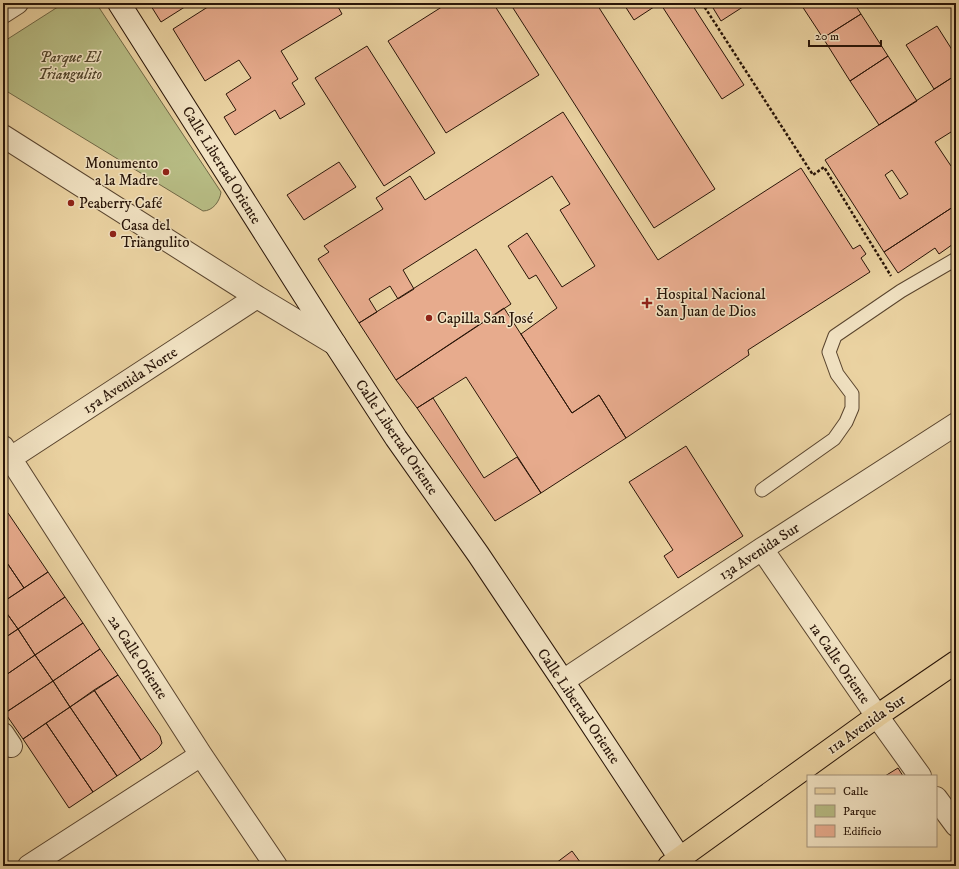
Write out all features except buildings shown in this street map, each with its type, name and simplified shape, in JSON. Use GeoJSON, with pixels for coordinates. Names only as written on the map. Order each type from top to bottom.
{"type":"FeatureCollection","features":[{"type":"Feature","properties":{"kind":"main road","name":"11a Avenida Sur"},"geometry":{"type":"LineString","coordinates":[[678,863],[877,716],[956,662]]}},
{"type":"Feature","properties":{"kind":"street"},"geometry":{"type":"LineString","coordinates":[[3,12],[17,3]]}},
{"type":"Feature","properties":{"kind":"street","name":"Calle Libertad Oriente"},"geometry":{"type":"LineString","coordinates":[[119,3],[396,438],[478,554],[563,681],[678,863]]}},
{"type":"Feature","properties":{"kind":"street"},"geometry":{"type":"LineString","coordinates":[[3,136],[257,297],[335,344]]}},
{"type":"Feature","properties":{"kind":"street","name":"15a Avenida Norte"},"geometry":{"type":"LineString","coordinates":[[5,456],[257,297]]}},
{"type":"Feature","properties":{"kind":"street","name":"13a Avenida Sur"},"geometry":{"type":"LineString","coordinates":[[563,681],[762,549],[956,424]]}},
{"type":"Feature","properties":{"kind":"street","name":"2a Calle Oriente"},"geometry":{"type":"LineString","coordinates":[[5,456],[201,755],[276,866]]}},
{"type":"Feature","properties":{"kind":"street","name":"1a Calle Oriente"},"geometry":{"type":"LineString","coordinates":[[762,549],[919,775]]}},
{"type":"Feature","properties":{"kind":"street"},"geometry":{"type":"LineString","coordinates":[[30,866],[201,755]]}},
{"type":"Feature","properties":{"kind":"street"},"geometry":{"type":"LineString","coordinates":[[937,799],[956,825]]}},
{"type":"Feature","properties":{"kind":"lane"},"geometry":{"type":"LineString","coordinates":[[762,490],[834,439],[846,422],[852,408],[852,394],[837,374],[829,352],[835,336],[901,291],[956,259]]}},
{"type":"Feature","properties":{"kind":"path"},"geometry":{"type":"LineString","coordinates":[[702,3],[813,175],[824,167],[901,291]]}},
{"type":"Feature","properties":{"kind":"green space","name":"Parque El Triangulito"},"geometry":{"type":"Polygon","coordinates":[[[64,3],[96,3],[221,192],[218,202],[213,207],[207,211],[203,211],[3,89],[3,42],[64,3]]]}},
{"type":"Feature","properties":{"kind":"place","name":"Monumento a la Madre"},"geometry":{"type":"Point","coordinates":[166,172]}},
{"type":"Feature","properties":{"kind":"place","name":"Peaberry Café"},"geometry":{"type":"Point","coordinates":[71,203]}},
{"type":"Feature","properties":{"kind":"place","name":"Casa del Triangulito"},"geometry":{"type":"Point","coordinates":[113,234]}},
{"type":"Feature","properties":{"kind":"place","name":"Hospital Nacional San Juan de Dios"},"geometry":{"type":"Point","coordinates":[647,303]}},
{"type":"Feature","properties":{"kind":"place","name":"Capilla San José"},"geometry":{"type":"Point","coordinates":[429,318]}}]}
